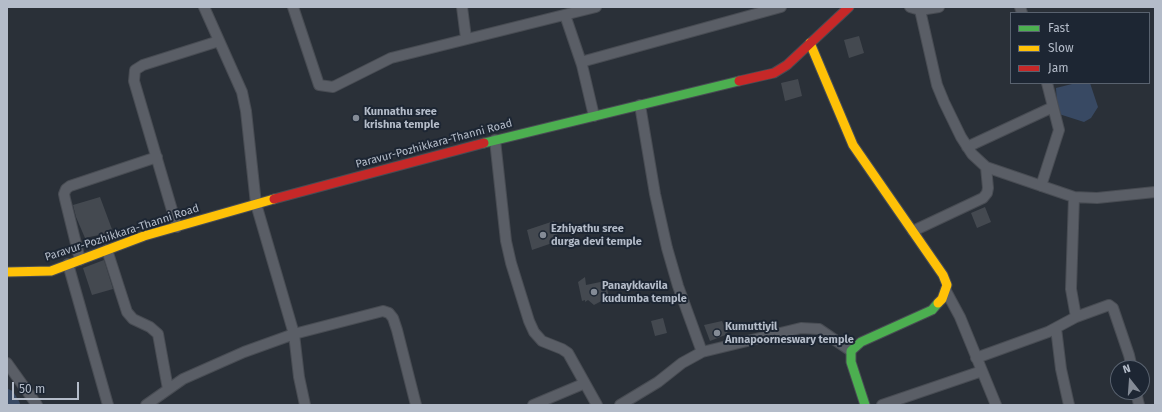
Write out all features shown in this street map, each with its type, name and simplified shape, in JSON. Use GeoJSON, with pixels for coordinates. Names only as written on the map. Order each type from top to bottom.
{"type":"FeatureCollection","features":[{"type":"Feature","properties":{"kind":"main road","name":"Paravur-Pozhikkara-Thanni Road"},"geometry":{"type":"LineString","coordinates":[[7,272],[51,271],[144,236],[256,204],[495,140],[774,73],[787,65],[849,7]]}},
{"type":"Feature","properties":{"kind":"main road"},"geometry":{"type":"LineString","coordinates":[[810,43],[853,145],[946,280],[946,291],[942,299],[932,310],[861,342],[851,350],[851,362],[865,405]]}},
{"type":"Feature","properties":{"kind":"street"},"geometry":{"type":"LineString","coordinates":[[204,7],[242,92],[246,111],[256,204],[294,334],[299,377],[305,405]]}},
{"type":"Feature","properties":{"kind":"street"},"geometry":{"type":"LineString","coordinates":[[293,7],[316,78],[319,85],[324,87],[332,87],[391,58],[466,38],[565,15],[584,8],[596,7]]}},
{"type":"Feature","properties":{"kind":"street"},"geometry":{"type":"LineString","coordinates":[[462,7],[466,38]]}},
{"type":"Feature","properties":{"kind":"street"},"geometry":{"type":"LineString","coordinates":[[581,62],[781,7]]}},
{"type":"Feature","properties":{"kind":"street"},"geometry":{"type":"LineString","coordinates":[[910,7],[920,10],[939,7]]}},
{"type":"Feature","properties":{"kind":"street"},"geometry":{"type":"LineString","coordinates":[[920,10],[938,85],[944,102],[967,147],[986,167],[1074,197],[1098,198],[1155,192]]}},
{"type":"Feature","properties":{"kind":"street"},"geometry":{"type":"LineString","coordinates":[[565,15],[581,62],[594,116]]}},
{"type":"Feature","properties":{"kind":"street"},"geometry":{"type":"LineString","coordinates":[[177,227],[134,81],[135,70],[143,65],[219,41]]}},
{"type":"Feature","properties":{"kind":"street"},"geometry":{"type":"LineString","coordinates":[[1041,186],[1059,134],[1047,84]]}},
{"type":"Feature","properties":{"kind":"street"},"geometry":{"type":"LineString","coordinates":[[640,105],[655,194],[667,248],[678,286],[702,352]]}},
{"type":"Feature","properties":{"kind":"street"},"geometry":{"type":"LineString","coordinates":[[967,147],[1053,107]]}},
{"type":"Feature","properties":{"kind":"street"},"geometry":{"type":"LineString","coordinates":[[495,140],[506,241],[511,263],[529,321],[540,339],[568,353],[597,405]]}},
{"type":"Feature","properties":{"kind":"street"},"geometry":{"type":"LineString","coordinates":[[80,260],[64,194],[66,189],[70,186],[157,157]]}},
{"type":"Feature","properties":{"kind":"street"},"geometry":{"type":"LineString","coordinates":[[912,231],[983,198],[987,193],[988,188],[986,167]]}},
{"type":"Feature","properties":{"kind":"street"},"geometry":{"type":"LineString","coordinates":[[1074,197],[1071,288],[1076,317]]}},
{"type":"Feature","properties":{"kind":"street"},"geometry":{"type":"LineString","coordinates":[[108,250],[127,312],[133,320],[150,327],[158,334],[168,389]]}},
{"type":"Feature","properties":{"kind":"street"},"geometry":{"type":"LineString","coordinates":[[68,264],[108,405]]}},
{"type":"Feature","properties":{"kind":"street"},"geometry":{"type":"LineString","coordinates":[[946,291],[996,405]]}},
{"type":"Feature","properties":{"kind":"street"},"geometry":{"type":"LineString","coordinates":[[976,358],[1056,328],[1076,317],[1106,306],[1112,306],[1130,360]]}},
{"type":"Feature","properties":{"kind":"street"},"geometry":{"type":"LineString","coordinates":[[146,405],[183,379],[244,352],[294,334],[373,312],[383,311],[389,313],[393,318],[398,330],[416,405]]}},
{"type":"Feature","properties":{"kind":"street"},"geometry":{"type":"LineString","coordinates":[[620,405],[658,382],[682,363],[702,352],[801,328],[812,327],[819,329],[851,350]]}},
{"type":"Feature","properties":{"kind":"street"},"geometry":{"type":"LineString","coordinates":[[1056,328],[1061,369],[1068,405]]}},
{"type":"Feature","properties":{"kind":"street"},"geometry":{"type":"LineString","coordinates":[[7,363],[37,405]]}},
{"type":"Feature","properties":{"kind":"street"},"geometry":{"type":"LineString","coordinates":[[882,405],[982,371]]}},
{"type":"Feature","properties":{"kind":"street"},"geometry":{"type":"LineString","coordinates":[[533,405],[584,384]]}},
{"type":"Feature","properties":{"kind":"water"},"geometry":{"type":"Polygon","coordinates":[[[1072,84],[1090,84],[1098,107],[1091,118],[1084,122],[1059,114],[1056,88],[1072,84]]]}},
{"type":"Feature","properties":{"kind":"building"},"geometry":{"type":"Polygon","coordinates":[[[859,36],[864,53],[849,58],[844,40],[859,36]]]}},
{"type":"Feature","properties":{"kind":"building"},"geometry":{"type":"Polygon","coordinates":[[[798,79],[802,96],[785,101],[781,83],[798,79]]]}},
{"type":"Feature","properties":{"kind":"building"},"geometry":{"type":"Polygon","coordinates":[[[100,197],[113,232],[85,238],[76,217],[73,205],[100,197]]]}},
{"type":"Feature","properties":{"kind":"building"},"geometry":{"type":"Polygon","coordinates":[[[985,207],[991,222],[977,228],[971,213],[985,207]]]}},
{"type":"Feature","properties":{"kind":"building","name":"Ezhiyathu sree durga devi temple"},"geometry":{"type":"Polygon","coordinates":[[[554,221],[558,241],[532,250],[527,230],[554,221]]]}},
{"type":"Feature","properties":{"kind":"building"},"geometry":{"type":"Polygon","coordinates":[[[104,260],[113,289],[92,295],[83,268],[104,260]]]}},
{"type":"Feature","properties":{"kind":"building","name":"Panaykkavila kudumba temple"},"geometry":{"type":"Polygon","coordinates":[[[585,277],[586,285],[605,281],[609,297],[594,305],[588,300],[585,302],[585,300],[582,301],[578,282],[585,277]]]}},
{"type":"Feature","properties":{"kind":"building"},"geometry":{"type":"Polygon","coordinates":[[[663,318],[667,333],[655,336],[651,321],[663,318]]]}},
{"type":"Feature","properties":{"kind":"building","name":"Kumuttiyil Annapoorneswary temple"},"geometry":{"type":"Polygon","coordinates":[[[722,321],[728,334],[710,341],[704,325],[722,321]]]}},
{"type":"Feature","properties":{"kind":"waterway"},"geometry":{"type":"LineString","coordinates":[[7,397],[12,405]]}},
{"type":"Feature","properties":{"kind":"traffic: fast"},"geometry":{"type":"LineString","coordinates":[[484,143],[739,81]]}},
{"type":"Feature","properties":{"kind":"traffic: fast"},"geometry":{"type":"LineString","coordinates":[[865,405],[851,362],[851,351],[861,342],[932,310],[938,303]]}},
{"type":"Feature","properties":{"kind":"traffic: slow"},"geometry":{"type":"LineString","coordinates":[[810,43],[853,145],[943,275],[947,285],[942,299],[938,303]]}},
{"type":"Feature","properties":{"kind":"traffic: slow"},"geometry":{"type":"LineString","coordinates":[[7,272],[51,271],[144,236],[274,199]]}},
{"type":"Feature","properties":{"kind":"traffic: jam"},"geometry":{"type":"LineString","coordinates":[[739,81],[774,73],[787,65],[849,7]]}},
{"type":"Feature","properties":{"kind":"traffic: jam"},"geometry":{"type":"LineString","coordinates":[[274,199],[484,143]]}},
{"type":"Feature","properties":{"kind":"place","name":"Kunnathu sree krishna temple"},"geometry":{"type":"Point","coordinates":[356,118]}},
{"type":"Feature","properties":{"kind":"place","name":"Ezhiyathu sree durga devi temple"},"geometry":{"type":"Point","coordinates":[543,235]}},
{"type":"Feature","properties":{"kind":"place","name":"Panaykkavila kudumba temple"},"geometry":{"type":"Point","coordinates":[594,292]}},
{"type":"Feature","properties":{"kind":"place","name":"Kumuttiyil Annapoorneswary temple"},"geometry":{"type":"Point","coordinates":[717,333]}}]}
